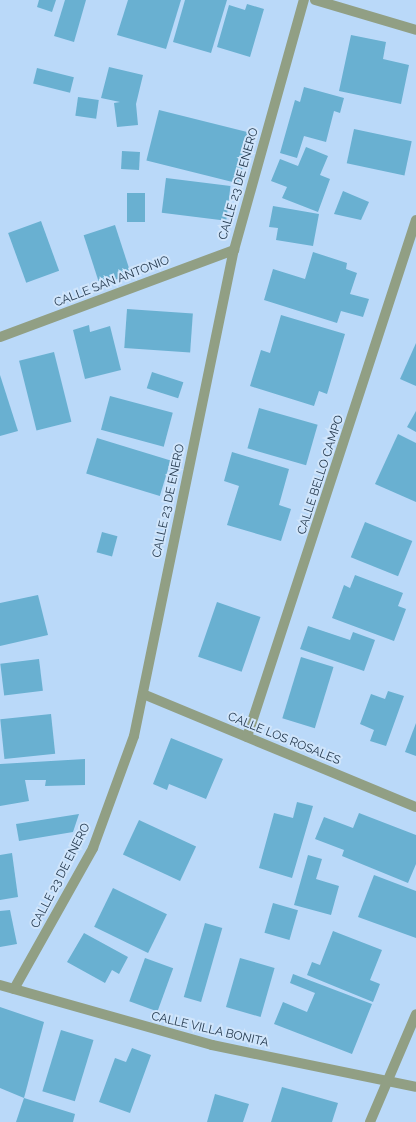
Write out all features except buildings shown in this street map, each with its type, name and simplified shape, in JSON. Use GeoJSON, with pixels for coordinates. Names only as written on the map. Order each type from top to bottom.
{"type":"FeatureCollection","features":[{"type":"Feature","properties":{"kind":"street","name":"CALLE 23 DE ENERO"},"geometry":{"type":"LineString","coordinates":[[14,989],[93,848],[132,743],[234,250],[304,0]]}},
{"type":"Feature","properties":{"kind":"street"},"geometry":{"type":"LineString","coordinates":[[315,0],[416,30]]}},
{"type":"Feature","properties":{"kind":"street","name":"CALLE BELLO CAMPO"},"geometry":{"type":"LineString","coordinates":[[247,737],[416,220]]}},
{"type":"Feature","properties":{"kind":"street","name":"CALLE SAN ANTONIO"},"geometry":{"type":"LineString","coordinates":[[0,338],[234,250]]}},
{"type":"Feature","properties":{"kind":"street","name":"CALLE LOS ROSALES"},"geometry":{"type":"LineString","coordinates":[[143,694],[416,807]]}},
{"type":"Feature","properties":{"kind":"street","name":"CALLE VILLA BONITA"},"geometry":{"type":"LineString","coordinates":[[0,985],[212,1045],[388,1080],[416,1088]]}},
{"type":"Feature","properties":{"kind":"street"},"geometry":{"type":"LineString","coordinates":[[370,1122],[416,1014]]}}]}
